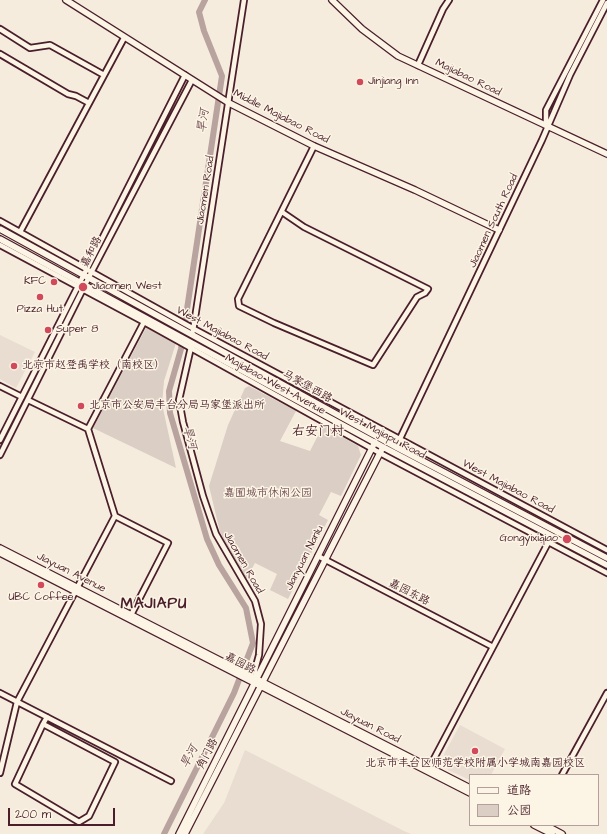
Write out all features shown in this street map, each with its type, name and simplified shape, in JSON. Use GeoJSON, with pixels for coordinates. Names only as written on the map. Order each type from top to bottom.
{"type":"FeatureCollection","features":[{"type":"Feature","properties":{"kind":"main road","name":"Middle Majiabao Road"},"geometry":{"type":"LineString","coordinates":[[66,0],[124,38],[212,91],[227,102],[314,146],[415,190],[500,230]]}},
{"type":"Feature","properties":{"kind":"main road","name":"Majiabao Road"},"geometry":{"type":"LineString","coordinates":[[332,0],[362,29],[398,56],[607,154]]}},
{"type":"Feature","properties":{"kind":"main road","name":"马家堡西路"},"geometry":{"type":"LineString","coordinates":[[0,229],[192,331],[396,447],[607,558]]}},
{"type":"Feature","properties":{"kind":"main road","name":"West Majiapu Road"},"geometry":{"type":"LineString","coordinates":[[0,239],[78,285],[175,333],[383,447],[607,565]]}},
{"type":"Feature","properties":{"kind":"main road","name":"Jianyuan Nanlu"},"geometry":{"type":"LineString","coordinates":[[255,681],[375,442]]}},
{"type":"Feature","properties":{"kind":"main road","name":"Jianyuan Nanlu"},"geometry":{"type":"LineString","coordinates":[[255,681],[324,560],[383,447]]}},
{"type":"Feature","properties":{"kind":"main road","name":"Jiayuan Avenue"},"geometry":{"type":"LineString","coordinates":[[0,548],[76,590],[131,615],[255,681]]}},
{"type":"Feature","properties":{"kind":"main road","name":"嘉园路"},"geometry":{"type":"LineString","coordinates":[[0,553],[233,669]]}},
{"type":"Feature","properties":{"kind":"main road","name":"Jiayuan Road"},"geometry":{"type":"LineString","coordinates":[[255,681],[469,788]]}},
{"type":"Feature","properties":{"kind":"main road","name":"嘉园路"},"geometry":{"type":"LineString","coordinates":[[255,681],[469,792]]}},
{"type":"Feature","properties":{"kind":"main road","name":"角门路"},"geometry":{"type":"LineString","coordinates":[[179,834],[255,681]]}},
{"type":"Feature","properties":{"kind":"main road","name":"角门路"},"geometry":{"type":"LineString","coordinates":[[184,834],[255,681]]}},
{"type":"Feature","properties":{"kind":"main road"},"geometry":{"type":"LineString","coordinates":[[536,826],[552,834]]}},
{"type":"Feature","properties":{"kind":"main road"},"geometry":{"type":"LineString","coordinates":[[547,826],[562,834]]}},
{"type":"Feature","properties":{"kind":"street","name":"Jiaomen Road"},"geometry":{"type":"LineString","coordinates":[[192,331],[244,0]]}},
{"type":"Feature","properties":{"kind":"street"},"geometry":{"type":"LineString","coordinates":[[418,65],[443,9],[449,0]]}},
{"type":"Feature","properties":{"kind":"street"},"geometry":{"type":"LineString","coordinates":[[546,126],[546,110],[603,0]]}},
{"type":"Feature","properties":{"kind":"street","name":"Jiaomen South Road"},"geometry":{"type":"LineString","coordinates":[[396,447],[500,230],[570,75],[607,3]]}},
{"type":"Feature","properties":{"kind":"street"},"geometry":{"type":"LineString","coordinates":[[601,15],[607,17]]}},
{"type":"Feature","properties":{"kind":"street"},"geometry":{"type":"LineString","coordinates":[[0,29],[30,48],[50,45],[104,75]]}},
{"type":"Feature","properties":{"kind":"street"},"geometry":{"type":"LineString","coordinates":[[20,232],[124,38]]}},
{"type":"Feature","properties":{"kind":"street"},"geometry":{"type":"LineString","coordinates":[[0,54],[68,94],[89,103]]}},
{"type":"Feature","properties":{"kind":"street","name":"嘉和路"},"geometry":{"type":"LineString","coordinates":[[0,455],[84,288],[86,268],[185,75]]}},
{"type":"Feature","properties":{"kind":"street","name":"嘉和路"},"geometry":{"type":"LineString","coordinates":[[0,440],[78,285],[92,271],[192,80]]}},
{"type":"Feature","properties":{"kind":"street"},"geometry":{"type":"LineString","coordinates":[[282,212],[304,227],[428,289],[425,293],[418,296],[373,365],[274,323],[239,306],[238,299],[314,146]]}},
{"type":"Feature","properties":{"kind":"street","name":"West Majiabao Road"},"geometry":{"type":"LineString","coordinates":[[0,221],[92,271],[178,324]]}},
{"type":"Feature","properties":{"kind":"street"},"geometry":{"type":"LineString","coordinates":[[0,245],[78,285]]}},
{"type":"Feature","properties":{"kind":"street","name":"Majiabao West Avenue"},"geometry":{"type":"LineString","coordinates":[[84,288],[372,449],[549,541],[607,573]]}},
{"type":"Feature","properties":{"kind":"street"},"geometry":{"type":"LineString","coordinates":[[0,773],[17,702],[114,516],[88,429],[144,322]]}},
{"type":"Feature","properties":{"kind":"street","name":"West Majiabao Road"},"geometry":{"type":"LineString","coordinates":[[192,331],[400,439],[607,550]]}},
{"type":"Feature","properties":{"kind":"street","name":"Jiaomen Road"},"geometry":{"type":"LineString","coordinates":[[190,341],[190,348],[179,400],[183,422],[203,496],[216,534],[255,601],[261,624],[259,655],[255,670],[255,681]]}},
{"type":"Feature","properties":{"kind":"street"},"geometry":{"type":"LineString","coordinates":[[0,386],[22,397]]}},
{"type":"Feature","properties":{"kind":"street"},"geometry":{"type":"LineString","coordinates":[[28,400],[88,429]]}},
{"type":"Feature","properties":{"kind":"street"},"geometry":{"type":"LineString","coordinates":[[114,516],[168,543],[131,615]]}},
{"type":"Feature","properties":{"kind":"street"},"geometry":{"type":"LineString","coordinates":[[429,768],[549,541]]}},
{"type":"Feature","properties":{"kind":"street","name":"嘉园东路"},"geometry":{"type":"LineString","coordinates":[[318,556],[493,646]]}},
{"type":"Feature","properties":{"kind":"street"},"geometry":{"type":"LineString","coordinates":[[0,693],[171,782]]}},
{"type":"Feature","properties":{"kind":"street"},"geometry":{"type":"LineString","coordinates":[[563,774],[607,693]]}},
{"type":"Feature","properties":{"kind":"street"},"geometry":{"type":"LineString","coordinates":[[43,724],[115,762],[90,816],[79,822],[15,784],[43,724],[47,717]]}},
{"type":"Feature","properties":{"kind":"shaded area","name":"北京市赵登禹学校（南校区）"},"geometry":{"type":"Polygon","coordinates":[[[0,335],[35,352],[16,388],[0,379],[0,335]]]}},
{"type":"Feature","properties":{"kind":"shaded area","name":"北京市丰台区师范学校附属小学城南嘉园校区"},"geometry":{"type":"Polygon","coordinates":[[[460,725],[505,749],[492,774],[469,774],[469,780],[448,770],[444,754],[460,725]]]}},
{"type":"Feature","properties":{"kind":"shaded area"},"geometry":{"type":"Polygon","coordinates":[[[245,750],[411,834],[203,834],[224,803],[245,750]]]}},
{"type":"Feature","properties":{"kind":"green space"},"geometry":{"type":"Polygon","coordinates":[[[147,326],[176,343],[164,381],[162,404],[176,468],[93,428],[147,326]]]}},
{"type":"Feature","properties":{"kind":"green space","name":"嘉囿城市休闲公园"},"geometry":{"type":"Polygon","coordinates":[[[249,386],[296,411],[280,441],[310,451],[323,426],[358,446],[361,455],[341,496],[331,492],[319,515],[328,520],[288,599],[270,590],[277,574],[255,563],[246,579],[220,532],[209,486],[228,425],[245,388],[249,386]]]}},
{"type":"Feature","properties":{"kind":"waterway","name":"旱河"},"geometry":{"type":"LineString","coordinates":[[164,834],[234,693],[253,643],[246,608],[219,565],[207,539],[170,413],[169,391],[181,349],[222,76],[204,31],[199,12],[205,0]]}},
{"type":"Feature","properties":{"kind":"place","name":"Jinjiang Inn"},"geometry":{"type":"Point","coordinates":[360,82]}},
{"type":"Feature","properties":{"kind":"place","name":"KFC"},"geometry":{"type":"Point","coordinates":[54,282]}},
{"type":"Feature","properties":{"kind":"place","name":"Jiaomen West"},"geometry":{"type":"Point","coordinates":[83,287]}},
{"type":"Feature","properties":{"kind":"place","name":"Pizza Hut"},"geometry":{"type":"Point","coordinates":[40,297]}},
{"type":"Feature","properties":{"kind":"place","name":"Super 8"},"geometry":{"type":"Point","coordinates":[48,330]}},
{"type":"Feature","properties":{"kind":"place","name":"北京市赵登禹学校（南校区）"},"geometry":{"type":"Point","coordinates":[14,366]}},
{"type":"Feature","properties":{"kind":"place","name":"北京市公安局丰台分局马家堡派出所"},"geometry":{"type":"Point","coordinates":[81,406]}},
{"type":"Feature","properties":{"kind":"place","name":"Gongyixiqiao"},"geometry":{"type":"Point","coordinates":[567,539]}},
{"type":"Feature","properties":{"kind":"place","name":"UBC Coffee"},"geometry":{"type":"Point","coordinates":[41,585]}},
{"type":"Feature","properties":{"kind":"place","name":"北京市丰台区师范学校附属小学城南嘉园校区"},"geometry":{"type":"Point","coordinates":[475,751]}},
{"type":"Feature","properties":{"kind":"district","name":"右安门村"},"geometry":{"type":"Point","coordinates":[318,432]}},
{"type":"Feature","properties":{"kind":"district","name":"MAJIAPU"},"geometry":{"type":"Point","coordinates":[154,605]}}]}
